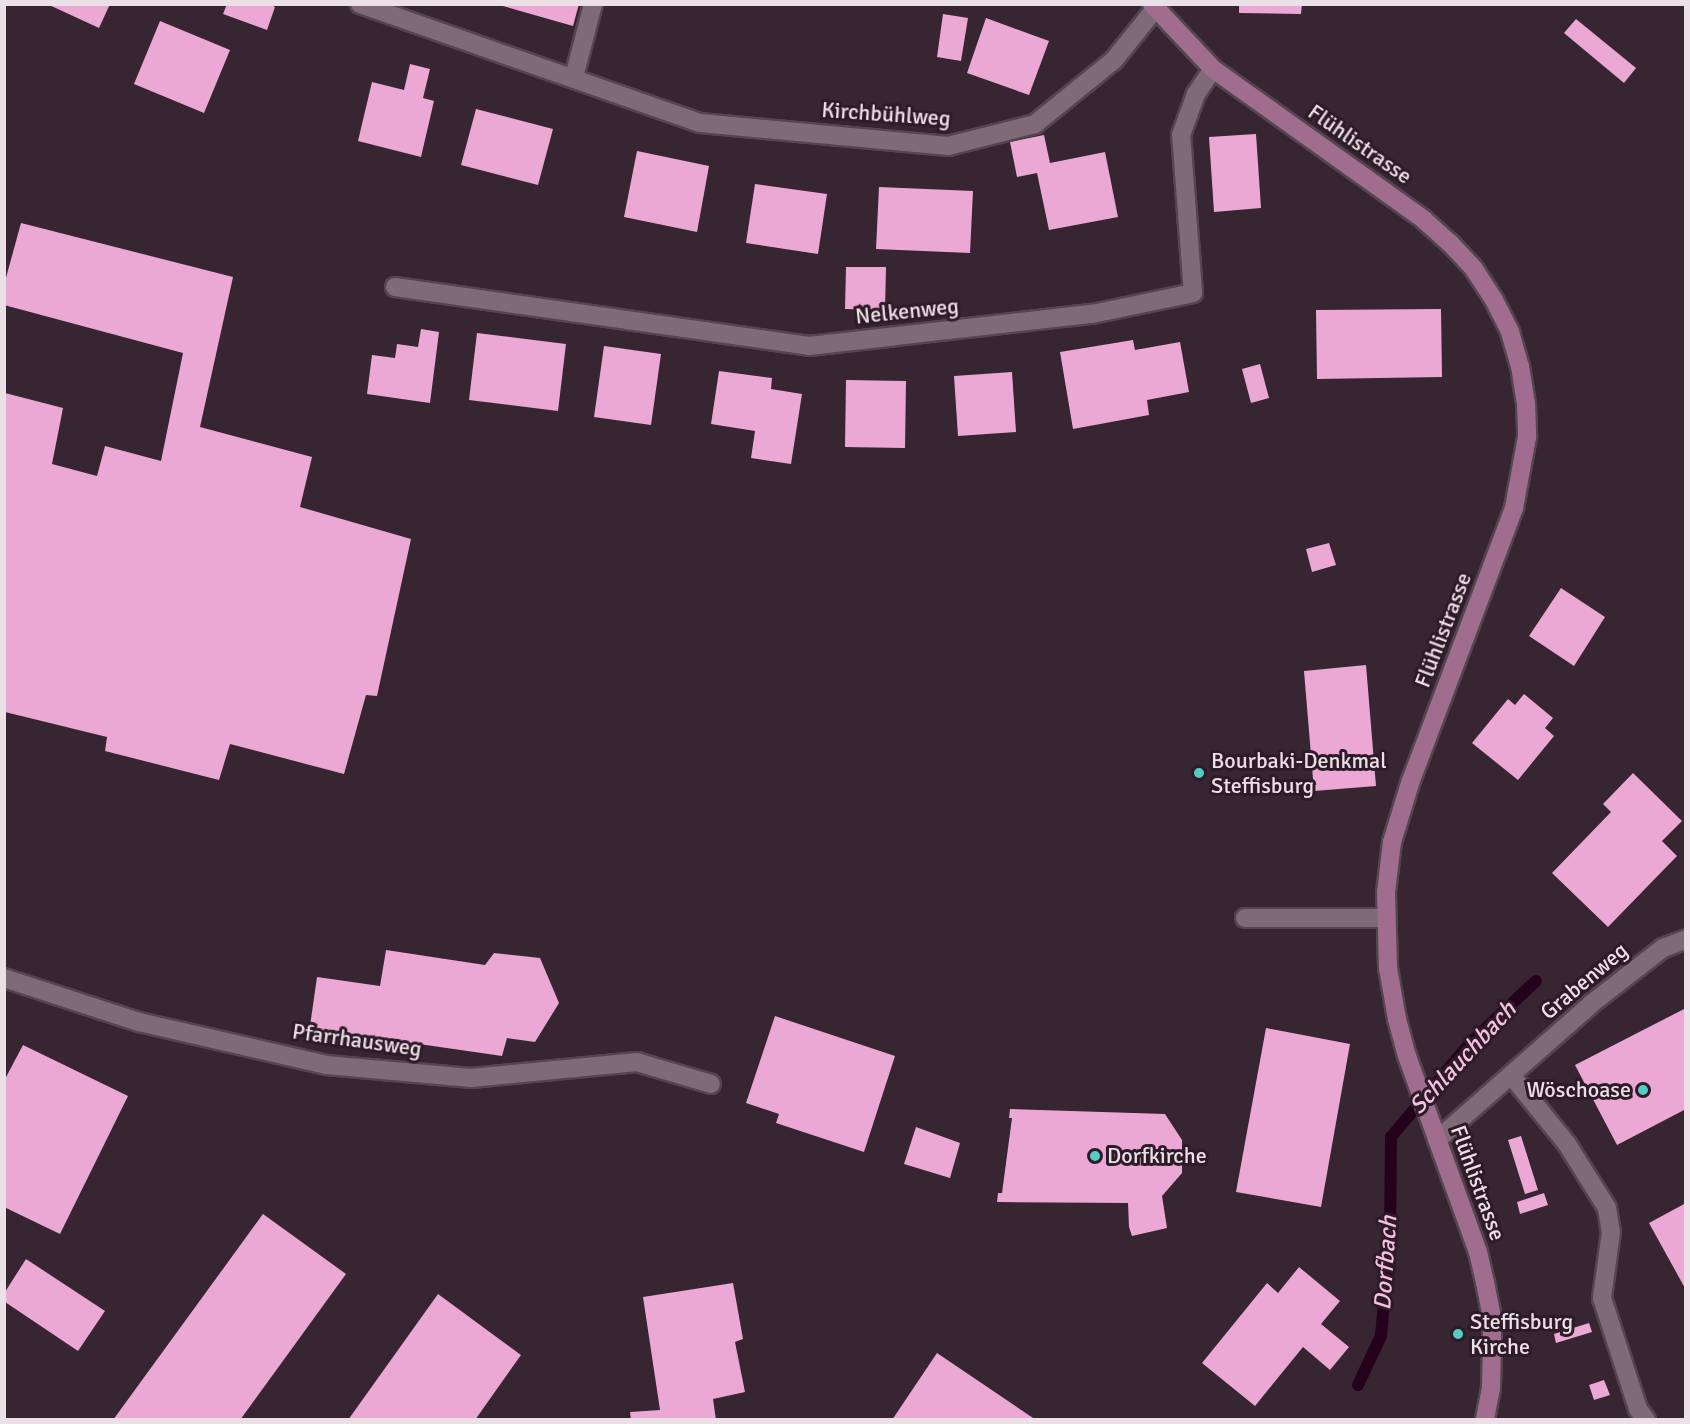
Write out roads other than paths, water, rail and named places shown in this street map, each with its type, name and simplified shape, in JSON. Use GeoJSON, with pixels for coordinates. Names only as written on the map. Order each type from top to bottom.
{"type":"FeatureCollection","features":[{"type":"Feature","properties":{"kind":"street","name":"Kirchbühlweg"},"geometry":{"type":"LineString","coordinates":[[360,4],[700,123],[948,146],[1035,124],[1114,60],[1153,7]]}},
{"type":"Feature","properties":{"kind":"street"},"geometry":{"type":"LineString","coordinates":[[574,77],[593,4]]}},
{"type":"Feature","properties":{"kind":"street","name":"Flühlistrasse"},"geometry":{"type":"LineString","coordinates":[[1153,7],[1213,69],[1423,219],[1450,243],[1474,269],[1494,300],[1509,332],[1520,366],[1526,402],[1527,437],[1514,508],[1398,818],[1388,867],[1386,918],[1388,968],[1397,1019],[1474,1242],[1485,1282],[1492,1318],[1491,1388],[1485,1419]]}},
{"type":"Feature","properties":{"kind":"street","name":"Nelkenweg"},"geometry":{"type":"LineString","coordinates":[[395,287],[809,346],[1092,314],[1193,293],[1181,135],[1196,94],[1213,69]]}},
{"type":"Feature","properties":{"kind":"street"},"geometry":{"type":"LineString","coordinates":[[1245,918],[1386,918]]}},
{"type":"Feature","properties":{"kind":"street","name":"Grabenweg"},"geometry":{"type":"LineString","coordinates":[[1437,1140],[1592,1004],[1663,948],[1686,939]]}},
{"type":"Feature","properties":{"kind":"street","name":"Pfarrhausweg"},"geometry":{"type":"LineString","coordinates":[[4,978],[139,1022],[326,1065],[471,1078],[637,1062],[711,1084]]}},
{"type":"Feature","properties":{"kind":"street"},"geometry":{"type":"LineString","coordinates":[[1511,1075],[1561,1135],[1607,1208],[1611,1232],[1602,1299],[1638,1409],[1646,1419]]}},
{"type":"Feature","properties":{"kind":"waterway","name":"Dorfbach"},"geometry":{"type":"LineString","coordinates":[[1358,1385],[1381,1336],[1390,1236],[1391,1137],[1471,1042],[1536,981]]}},
{"type":"Feature","properties":{"kind":"place","name":"Bourbaki-Denkmal Steffisburg"},"geometry":{"type":"Point","coordinates":[1199,773]}},
{"type":"Feature","properties":{"kind":"place","name":"Wöschoase"},"geometry":{"type":"Point","coordinates":[1643,1090]}},
{"type":"Feature","properties":{"kind":"place","name":"Dorfkirche"},"geometry":{"type":"Point","coordinates":[1095,1156]}},
{"type":"Feature","properties":{"kind":"place","name":"Steffisburg Kirche"},"geometry":{"type":"Point","coordinates":[1458,1334]}},
{"type":"Feature","properties":{"kind":"water label","name":"Schlauchbach"},"geometry":{"type":"Point","coordinates":[1463,1058]}}]}
